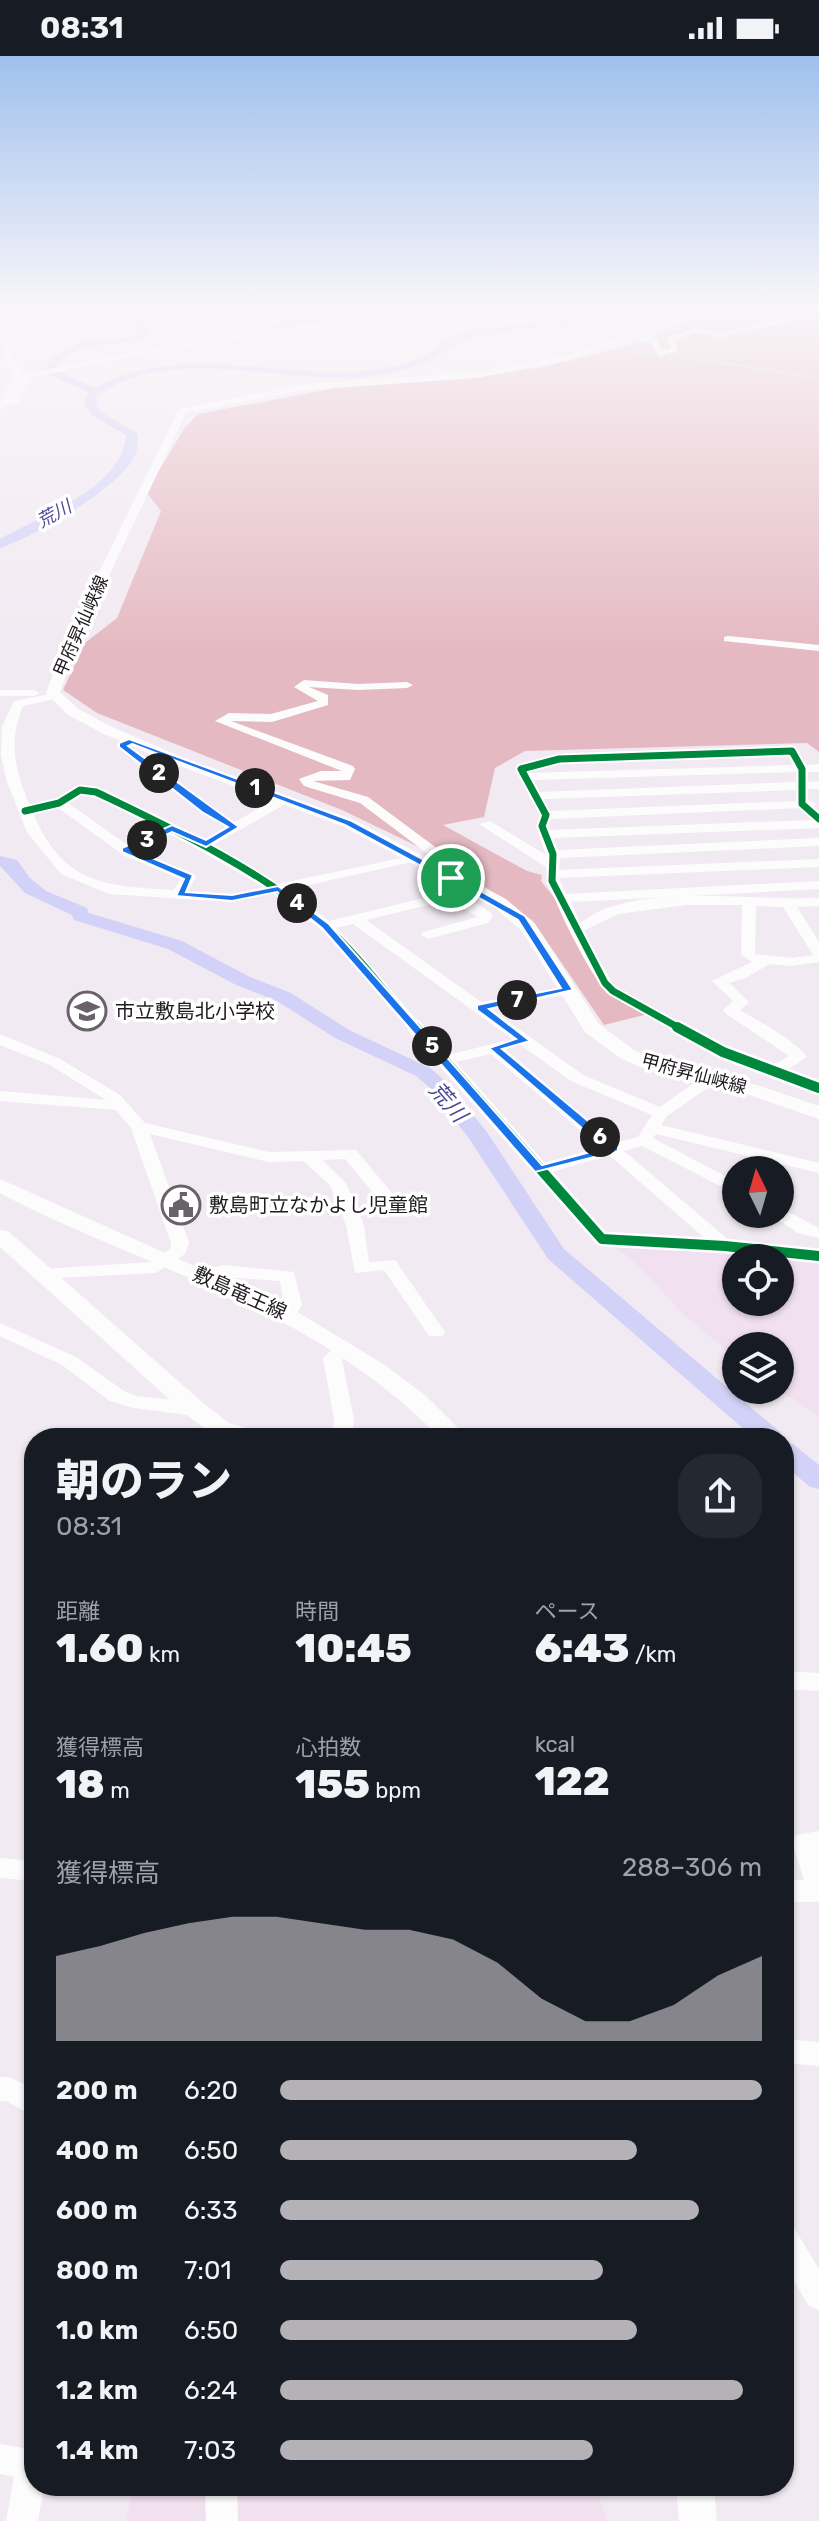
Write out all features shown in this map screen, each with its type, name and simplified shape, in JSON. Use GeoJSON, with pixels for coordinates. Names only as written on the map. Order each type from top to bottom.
{"type":"FeatureCollection","features":[{"type":"Feature","properties":{"kind":"main road","name":"甲府昇仙峡線"},"geometry":{"type":"LineString","coordinates":[[174,422],[159,463],[138,499],[49,694],[83,718],[174,759],[348,823],[500,903],[529,928],[592,1028],[612,1045],[647,1063],[753,1090],[819,1113]]}},
{"type":"Feature","properties":{"kind":"main road","name":"敷島竜王線"},"geometry":{"type":"LineString","coordinates":[[0,1185],[288,1314],[346,1347],[411,1396],[445,1428]]}},
{"type":"Feature","properties":{"kind":"main road"},"geometry":{"type":"LineString","coordinates":[[0,1236],[220,1428]]}},
{"type":"Feature","properties":{"kind":"main road"},"geometry":{"type":"LineString","coordinates":[[696,2496],[698,2521]]}},
{"type":"Feature","properties":{"kind":"street"},"geometry":{"type":"LineString","coordinates":[[728,639],[819,648]]}},
{"type":"Feature","properties":{"kind":"street"},"geometry":{"type":"LineString","coordinates":[[407,685],[358,687],[304,683],[300,687],[324,697],[324,703],[272,718],[229,717],[221,721],[349,769],[346,777],[321,775],[305,779],[308,783],[364,800],[449,864],[454,873],[451,878]]}},
{"type":"Feature","properties":{"kind":"street"},"geometry":{"type":"LineString","coordinates":[[0,693],[49,694]]}},
{"type":"Feature","properties":{"kind":"street"},"geometry":{"type":"LineString","coordinates":[[49,694],[18,703],[6,741],[9,768],[25,811],[45,848],[66,871],[109,890],[232,898],[415,857]]}},
{"type":"Feature","properties":{"kind":"street"},"geometry":{"type":"LineString","coordinates":[[132,740],[122,745],[206,810],[234,827]]}},
{"type":"Feature","properties":{"kind":"street"},"geometry":{"type":"LineString","coordinates":[[819,821],[802,804],[802,769],[792,751],[546,761],[521,769],[546,815],[542,826],[552,864],[552,881],[563,898],[575,929],[613,991],[723,1052],[819,1088]]}},
{"type":"Feature","properties":{"kind":"street"},"geometry":{"type":"LineString","coordinates":[[644,757],[699,896]]}},
{"type":"Feature","properties":{"kind":"street"},"geometry":{"type":"LineString","coordinates":[[525,777],[819,768]]}},
{"type":"Feature","properties":{"kind":"street"},"geometry":{"type":"LineString","coordinates":[[536,796],[819,785]]}},
{"type":"Feature","properties":{"kind":"street"},"geometry":{"type":"LineString","coordinates":[[25,811],[59,803],[80,790],[87,790],[206,844],[278,889],[326,926],[602,1239],[722,1246]]}},
{"type":"Feature","properties":{"kind":"street"},"geometry":{"type":"LineString","coordinates":[[206,844],[285,799]]}},
{"type":"Feature","properties":{"kind":"street"},"geometry":{"type":"LineString","coordinates":[[59,803],[125,850],[189,877],[179,894]]}},
{"type":"Feature","properties":{"kind":"street"},"geometry":{"type":"LineString","coordinates":[[546,815],[819,803]]}},
{"type":"Feature","properties":{"kind":"street"},"geometry":{"type":"LineString","coordinates":[[545,834],[819,821]]}},
{"type":"Feature","properties":{"kind":"street"},"geometry":{"type":"LineString","coordinates":[[485,824],[552,864],[688,869],[819,863]]}},
{"type":"Feature","properties":{"kind":"street"},"geometry":{"type":"LineString","coordinates":[[125,850],[172,828]]}},
{"type":"Feature","properties":{"kind":"street"},"geometry":{"type":"LineString","coordinates":[[552,864],[680,848],[819,842]]}},
{"type":"Feature","properties":{"kind":"street"},"geometry":{"type":"LineString","coordinates":[[575,929],[583,928],[596,916],[612,910],[699,896],[819,885]]}},
{"type":"Feature","properties":{"kind":"street"},"geometry":{"type":"LineString","coordinates":[[326,926],[449,896],[480,909],[486,916],[483,920],[428,935]]}},
{"type":"Feature","properties":{"kind":"street"},"geometry":{"type":"LineString","coordinates":[[563,898],[699,896],[749,903],[819,902]]}},
{"type":"Feature","properties":{"kind":"street"},"geometry":{"type":"LineString","coordinates":[[480,909],[500,903]]}},
{"type":"Feature","properties":{"kind":"street"},"geometry":{"type":"LineString","coordinates":[[749,903],[748,955],[765,961]]}},
{"type":"Feature","properties":{"kind":"street"},"geometry":{"type":"LineString","coordinates":[[776,1070],[799,1057],[730,1010],[742,1002],[719,981],[740,975],[765,961],[819,956],[788,904]]}},
{"type":"Feature","properties":{"kind":"street"},"geometry":{"type":"LineString","coordinates":[[355,919],[722,1179]]}},
{"type":"Feature","properties":{"kind":"street"},"geometry":{"type":"LineString","coordinates":[[481,1007],[568,990]]}},
{"type":"Feature","properties":{"kind":"street"},"geometry":{"type":"LineString","coordinates":[[0,1039],[55,1062],[114,1098],[139,1127],[180,1243],[179,1250],[156,1267],[44,1275]]}},
{"type":"Feature","properties":{"kind":"street"},"geometry":{"type":"LineString","coordinates":[[445,1060],[524,1041]]}},
{"type":"Feature","properties":{"kind":"street"},"geometry":{"type":"LineString","coordinates":[[494,1048],[723,1244]]}},
{"type":"Feature","properties":{"kind":"street"},"geometry":{"type":"LineString","coordinates":[[539,1170],[613,1149],[653,1127],[710,1079]]}},
{"type":"Feature","properties":{"kind":"street"},"geometry":{"type":"LineString","coordinates":[[0,1096],[121,1106]]}},
{"type":"Feature","properties":{"kind":"street"},"geometry":{"type":"LineString","coordinates":[[139,1127],[269,1157],[350,1154],[390,1202]]}},
{"type":"Feature","properties":{"kind":"street"},"geometry":{"type":"LineString","coordinates":[[653,1127],[819,1168]]}},
{"type":"Feature","properties":{"kind":"street"},"geometry":{"type":"LineString","coordinates":[[307,1156],[338,1183],[355,1225],[361,1269],[389,1264],[436,1332]]}},
{"type":"Feature","properties":{"kind":"street"},"geometry":{"type":"LineString","coordinates":[[794,1222],[819,1233]]}},
{"type":"Feature","properties":{"kind":"street"},"geometry":{"type":"LineString","coordinates":[[794,1253],[819,1256]]}},
{"type":"Feature","properties":{"kind":"street"},"geometry":{"type":"LineString","coordinates":[[203,1276],[223,1271],[288,1276],[293,1305],[288,1314]]}},
{"type":"Feature","properties":{"kind":"street"},"geometry":{"type":"LineString","coordinates":[[0,1329],[69,1361],[117,1396],[134,1402],[195,1409]]}},
{"type":"Feature","properties":{"kind":"street"},"geometry":{"type":"LineString","coordinates":[[343,1428],[332,1358],[346,1347]]}},
{"type":"Feature","properties":{"kind":"street"},"geometry":{"type":"LineString","coordinates":[[794,1681],[819,1682]]}},
{"type":"Feature","properties":{"kind":"street"},"geometry":{"type":"LineString","coordinates":[[794,1891],[819,1890],[804,1842],[819,1841]]}},
{"type":"Feature","properties":{"kind":"street"},"geometry":{"type":"LineString","coordinates":[[0,1868],[24,1870]]}},
{"type":"Feature","properties":{"kind":"street"},"geometry":{"type":"LineString","coordinates":[[794,2052],[819,2054]]}},
{"type":"Feature","properties":{"kind":"street"},"geometry":{"type":"LineString","coordinates":[[0,2089],[9,2089],[24,2097]]}},
{"type":"Feature","properties":{"kind":"street"},"geometry":{"type":"LineString","coordinates":[[794,2255],[819,2296]]}},
{"type":"Feature","properties":{"kind":"street"},"geometry":{"type":"LineString","coordinates":[[0,2459],[24,2463]]}},
{"type":"Feature","properties":{"kind":"street"},"geometry":{"type":"LineString","coordinates":[[22,2521],[27,2496]]}},
{"type":"Feature","properties":{"kind":"street"},"geometry":{"type":"LineString","coordinates":[[221,2496],[222,2521]]}},
{"type":"Feature","properties":{"kind":"shaded area"},"geometry":{"type":"Polygon","coordinates":[[[191,422],[819,422],[819,752],[807,743],[525,751],[495,768],[484,817],[443,825],[527,871],[542,875],[541,881],[560,905],[569,930],[600,985],[608,993],[648,1014],[604,1025],[533,921],[450,862],[342,810],[97,713],[63,690],[85,643],[117,618],[161,511],[146,492],[191,422]]]}},
{"type":"Feature","properties":{"kind":"shaded area"},"geometry":{"type":"Polygon","coordinates":[[[602,1239],[722,1249],[722,1316],[794,1316],[794,1255],[819,1257],[819,1417],[794,1400],[794,1332],[722,1332],[722,1346],[684,1315],[632,1259],[602,1239]]]}},
{"type":"Feature","properties":{"kind":"shaded area"},"geometry":{"type":"Polygon","coordinates":[[[132,2496],[205,2496],[206,2521],[126,2521],[132,2496]]]}},
{"type":"Feature","properties":{"kind":"shaded area"},"geometry":{"type":"Polygon","coordinates":[[[231,2496],[599,2496],[607,2521],[233,2521],[231,2496]]]}},
{"type":"Feature","properties":{"kind":"waterway","name":"荒川"},"geometry":{"type":"LineString","coordinates":[[0,544],[82,499],[121,468],[131,451],[132,434],[111,422]]}},
{"type":"Feature","properties":{"kind":"waterway","name":"荒川"},"geometry":{"type":"LineString","coordinates":[[0,861],[11,864],[31,889],[80,912],[81,916],[175,945],[243,981],[284,997],[342,1034],[423,1072],[437,1084],[479,1137],[556,1254],[759,1428]]}},
{"type":"Feature","properties":{"kind":"waterway","name":"荒川"},"geometry":{"type":"LineString","coordinates":[[794,1459],[819,1480]]}},
{"type":"Feature","properties":{"kind":"cycle path"},"geometry":{"type":"LineString","coordinates":[[819,819],[802,804],[802,769],[792,751],[559,759],[521,769],[546,815],[542,826],[553,854],[552,881],[605,983],[613,991],[723,1052],[819,1088]]}},
{"type":"Feature","properties":{"kind":"cycle path"},"geometry":{"type":"LineString","coordinates":[[25,811],[59,803],[80,790],[96,792],[216,852],[299,905],[326,926],[602,1239],[725,1246],[819,1256]]}},
{"type":"Feature","properties":{"kind":"place","name":"市立敷島北小学校"},"geometry":{"type":"Point","coordinates":[87,1011]}},
{"type":"Feature","properties":{"kind":"place","name":"敷島町立なかよし児童館"},"geometry":{"type":"Point","coordinates":[181,1205]}},
{"type":"Feature","properties":{"kind":"route"},"geometry":{"type":"LineString","coordinates":[[132,740],[174,759],[348,823],[451,878],[481,892],[521,918],[539,941],[568,990],[481,1007],[524,1041],[494,1048],[613,1149],[539,1170],[326,926],[301,906],[278,889],[232,898],[179,894],[189,877],[125,850],[172,828],[206,844],[234,827],[206,810],[122,745],[132,740]]}}]}
